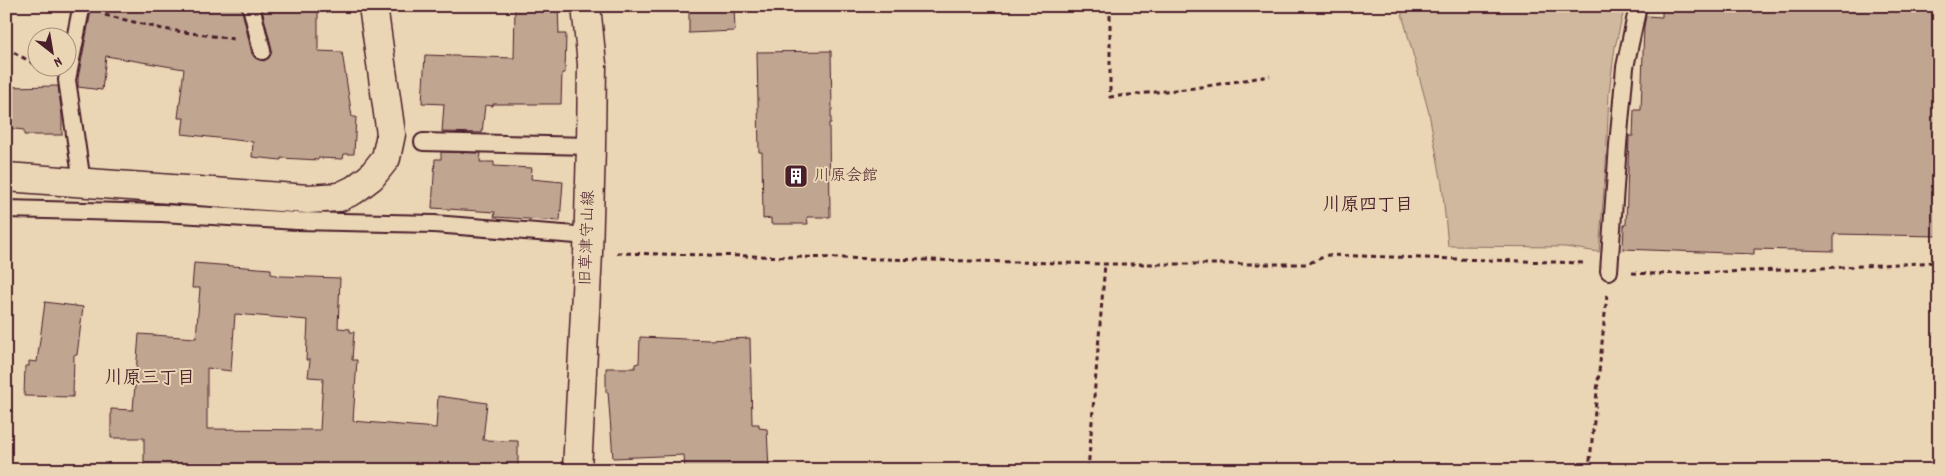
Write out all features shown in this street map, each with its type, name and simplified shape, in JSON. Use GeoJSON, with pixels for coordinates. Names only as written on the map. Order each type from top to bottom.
{"type":"FeatureCollection","features":[{"type":"Feature","properties":{"kind":"street"},"geometry":{"type":"LineString","coordinates":[[6,177],[308,199],[339,197],[354,190],[371,177],[386,158],[390,134],[373,6]]}},
{"type":"Feature","properties":{"kind":"street","name":"旧草津守山線"},"geometry":{"type":"LineString","coordinates":[[577,470],[591,146],[592,64],[586,6]]}},
{"type":"Feature","properties":{"kind":"lane"},"geometry":{"type":"LineString","coordinates":[[251,6],[261,44]]}},
{"type":"Feature","properties":{"kind":"lane"},"geometry":{"type":"LineString","coordinates":[[1609,271],[1625,67],[1638,6]]}},
{"type":"Feature","properties":{"kind":"lane"},"geometry":{"type":"LineString","coordinates":[[80,8],[67,80],[82,182]]}},
{"type":"Feature","properties":{"kind":"lane"},"geometry":{"type":"LineString","coordinates":[[423,142],[591,146]]}},
{"type":"Feature","properties":{"kind":"lane"},"geometry":{"type":"LineString","coordinates":[[6,209],[162,212],[297,222],[434,224],[588,244]]}},
{"type":"Feature","properties":{"kind":"path"},"geometry":{"type":"LineString","coordinates":[[1110,6],[1110,97],[1194,88],[1270,76]]}},
{"type":"Feature","properties":{"kind":"path"},"geometry":{"type":"LineString","coordinates":[[80,8],[163,29],[261,44]]}},
{"type":"Feature","properties":{"kind":"path"},"geometry":{"type":"LineString","coordinates":[[6,48],[28,60]]}},
{"type":"Feature","properties":{"kind":"path"},"geometry":{"type":"LineString","coordinates":[[588,244],[1105,264],[1307,264],[1328,255],[1586,263],[1609,271],[1655,274],[1939,262]]}},
{"type":"Feature","properties":{"kind":"path"},"geometry":{"type":"LineString","coordinates":[[1088,470],[1105,264]]}},
{"type":"Feature","properties":{"kind":"path"},"geometry":{"type":"LineString","coordinates":[[1589,470],[1609,271]]}},
{"type":"Feature","properties":{"kind":"shaded area"},"geometry":{"type":"Polygon","coordinates":[[[1421,6],[1625,6],[1615,47],[1609,93],[1599,252],[1565,247],[1448,246],[1442,184],[1429,113],[1401,10],[1421,6]]]}},
{"type":"Feature","properties":{"kind":"building"},"geometry":{"type":"Polygon","coordinates":[[[90,6],[241,6],[252,54],[255,58],[264,61],[269,58],[272,49],[261,6],[318,6],[318,51],[342,52],[352,117],[356,117],[354,154],[344,154],[343,159],[318,158],[318,160],[281,158],[281,160],[252,157],[253,142],[182,134],[184,118],[178,118],[184,69],[106,56],[102,90],[78,87],[78,78],[91,11],[90,6]]]}},
{"type":"Feature","properties":{"kind":"building"},"geometry":{"type":"Polygon","coordinates":[[[515,6],[558,6],[559,34],[566,34],[565,73],[562,73],[561,104],[485,105],[482,133],[442,132],[444,104],[422,103],[425,55],[514,58],[515,6]]]}},
{"type":"Feature","properties":{"kind":"building"},"geometry":{"type":"Polygon","coordinates":[[[689,6],[734,6],[735,31],[689,33],[689,6]]]}},
{"type":"Feature","properties":{"kind":"building"},"geometry":{"type":"Polygon","coordinates":[[[1662,6],[1939,6],[1939,236],[1834,234],[1834,251],[1754,249],[1754,254],[1623,249],[1624,225],[1626,225],[1629,136],[1633,136],[1634,110],[1641,110],[1644,26],[1646,16],[1662,17],[1662,6]]]}},
{"type":"Feature","properties":{"kind":"building"},"geometry":{"type":"Polygon","coordinates":[[[831,51],[832,110],[831,123],[829,123],[830,217],[807,217],[808,224],[771,224],[771,218],[763,219],[762,152],[759,152],[757,52],[831,51]]]}},
{"type":"Feature","properties":{"kind":"building"},"geometry":{"type":"Polygon","coordinates":[[[58,86],[62,115],[62,135],[24,135],[24,130],[6,128],[6,87],[58,86]]]}},
{"type":"Feature","properties":{"kind":"building"},"geometry":{"type":"Polygon","coordinates":[[[441,152],[481,153],[480,162],[494,162],[494,166],[532,168],[531,179],[563,182],[560,221],[494,217],[495,212],[432,208],[435,159],[441,159],[441,152]]]}},
{"type":"Feature","properties":{"kind":"building"},"geometry":{"type":"Polygon","coordinates":[[[194,263],[271,269],[271,274],[281,276],[340,278],[338,328],[350,329],[350,332],[354,332],[352,360],[357,360],[353,421],[436,428],[438,396],[487,403],[483,440],[518,441],[518,470],[144,470],[144,438],[111,438],[111,409],[133,410],[139,334],[196,338],[200,288],[192,288],[194,263]],[[235,314],[231,371],[207,368],[207,429],[320,430],[323,378],[308,377],[310,360],[306,360],[308,320],[235,314]]]}},
{"type":"Feature","properties":{"kind":"building"},"geometry":{"type":"Polygon","coordinates":[[[45,302],[83,307],[77,355],[74,355],[73,397],[24,396],[25,366],[29,366],[29,361],[37,362],[45,302]]]}},
{"type":"Feature","properties":{"kind":"building"},"geometry":{"type":"Polygon","coordinates":[[[640,337],[709,340],[750,338],[752,424],[759,424],[759,428],[767,429],[769,470],[685,470],[684,455],[613,458],[608,392],[606,392],[606,368],[635,368],[635,364],[639,363],[640,337]]]}},
{"type":"Feature","properties":{"kind":"place","name":"川原会館"},"geometry":{"type":"Point","coordinates":[796,176]}},
{"type":"Feature","properties":{"kind":"district","name":"川原四丁目"},"geometry":{"type":"Point","coordinates":[1368,206]}},
{"type":"Feature","properties":{"kind":"district","name":"川原三丁目"},"geometry":{"type":"Point","coordinates":[150,379]}}]}
